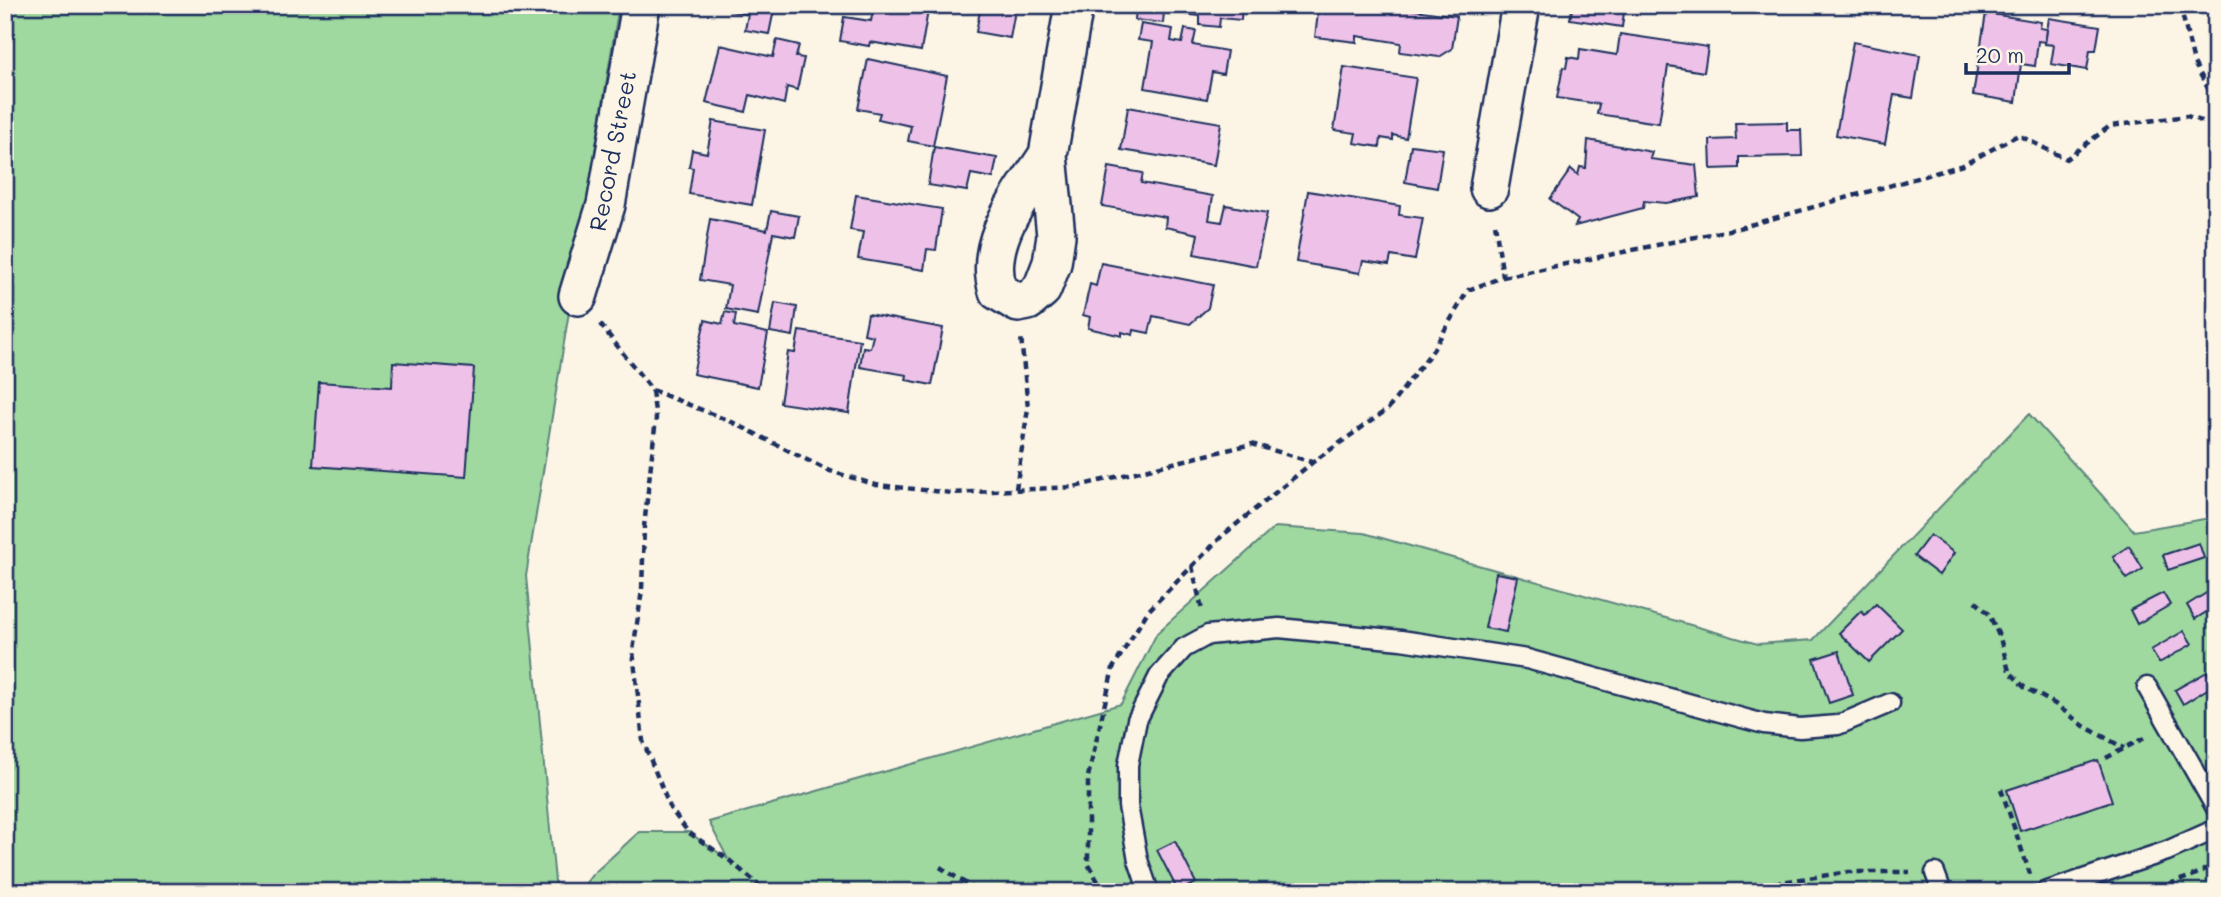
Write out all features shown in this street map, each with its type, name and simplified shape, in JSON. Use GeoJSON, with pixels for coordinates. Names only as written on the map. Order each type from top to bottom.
{"type":"FeatureCollection","features":[{"type":"Feature","properties":{"kind":"street","name":"Record Street"},"geometry":{"type":"LineString","coordinates":[[579,296],[606,205],[641,5]]}},
{"type":"Feature","properties":{"kind":"street"},"geometry":{"type":"LineString","coordinates":[[1048,155],[1006,222],[997,248],[994,279],[998,291],[1018,303],[1028,301],[1042,289],[1052,263],[1056,236],[1048,155],[1074,5]]}},
{"type":"Feature","properties":{"kind":"street"},"geometry":{"type":"LineString","coordinates":[[1489,188],[1521,5]]}},
{"type":"Feature","properties":{"kind":"lane"},"geometry":{"type":"LineString","coordinates":[[1149,892],[1138,860],[1128,806],[1128,765],[1137,720],[1159,676],[1184,648],[1208,635],[1279,628],[1401,640],[1527,659],[1763,724],[1800,728],[1838,725],[1890,703]]}},
{"type":"Feature","properties":{"kind":"lane"},"geometry":{"type":"LineString","coordinates":[[2147,687],[2216,808]]}},
{"type":"Feature","properties":{"kind":"lane"},"geometry":{"type":"LineString","coordinates":[[2045,892],[2167,851],[2216,829]]}},
{"type":"Feature","properties":{"kind":"lane"},"geometry":{"type":"LineString","coordinates":[[1935,873],[1942,892]]}},
{"type":"Feature","properties":{"kind":"path"},"geometry":{"type":"LineString","coordinates":[[2180,5],[2193,63],[2216,103]]}},
{"type":"Feature","properties":{"kind":"path"},"geometry":{"type":"LineString","coordinates":[[1104,892],[1088,864],[1088,777],[1113,668],[1148,611],[1222,536],[1313,462],[1388,409],[1433,350],[1468,290],[1503,277],[1739,228],[1962,165],[2018,135],[2066,159],[2110,126],[2187,116],[2216,126]]}},
{"type":"Feature","properties":{"kind":"path"},"geometry":{"type":"LineString","coordinates":[[1489,188],[1503,277]]}},
{"type":"Feature","properties":{"kind":"path"},"geometry":{"type":"LineString","coordinates":[[579,296],[652,390],[656,418],[644,527],[642,590],[633,651],[643,741],[670,808],[688,832],[729,860],[767,892]]}},
{"type":"Feature","properties":{"kind":"path"},"geometry":{"type":"LineString","coordinates":[[1016,489],[1028,408],[1018,303]]}},
{"type":"Feature","properties":{"kind":"path"},"geometry":{"type":"LineString","coordinates":[[652,390],[732,422],[827,470],[876,485],[952,493],[1074,487],[1252,444],[1313,462]]}},
{"type":"Feature","properties":{"kind":"path"},"geometry":{"type":"LineString","coordinates":[[1192,566],[1208,635]]}},
{"type":"Feature","properties":{"kind":"path"},"geometry":{"type":"LineString","coordinates":[[1975,601],[1989,614],[2000,638],[2009,671],[2024,687],[2124,748]]}},
{"type":"Feature","properties":{"kind":"path"},"geometry":{"type":"LineString","coordinates":[[2106,758],[2168,724]]}},
{"type":"Feature","properties":{"kind":"path"},"geometry":{"type":"LineString","coordinates":[[2001,789],[2031,879]]}},
{"type":"Feature","properties":{"kind":"path"},"geometry":{"type":"LineString","coordinates":[[2146,892],[2192,876],[2216,864]]}},
{"type":"Feature","properties":{"kind":"path"},"geometry":{"type":"LineString","coordinates":[[940,867],[979,892]]}},
{"type":"Feature","properties":{"kind":"path"},"geometry":{"type":"LineString","coordinates":[[1715,892],[1848,872],[1935,873]]}},
{"type":"Feature","properties":{"kind":"green space"},"geometry":{"type":"Polygon","coordinates":[[[5,5],[619,5],[526,576],[556,892],[5,892],[5,5]]]}},
{"type":"Feature","properties":{"kind":"green space"},"geometry":{"type":"Polygon","coordinates":[[[2029,414],[2134,531],[2216,517],[2216,892],[579,892],[592,875],[639,832],[688,832],[728,859],[709,822],[1121,704],[1157,633],[1275,527],[1364,533],[1758,644],[1813,640],[2029,414]]]}},
{"type":"Feature","properties":{"kind":"building"},"geometry":{"type":"Polygon","coordinates":[[[731,5],[775,5],[769,34],[745,30],[748,14],[730,11],[731,5]]]}},
{"type":"Feature","properties":{"kind":"building"},"geometry":{"type":"Polygon","coordinates":[[[874,5],[929,5],[921,51],[870,42],[869,46],[840,41],[844,17],[871,21],[874,5]]]}},
{"type":"Feature","properties":{"kind":"building"},"geometry":{"type":"Polygon","coordinates":[[[981,5],[1016,5],[1010,38],[976,32],[981,5]]]}},
{"type":"Feature","properties":{"kind":"building"},"geometry":{"type":"Polygon","coordinates":[[[1132,5],[1242,5],[1241,20],[1220,18],[1219,27],[1200,25],[1200,16],[1164,12],[1163,23],[1135,20],[1136,6],[1132,5]]]}},
{"type":"Feature","properties":{"kind":"building"},"geometry":{"type":"Polygon","coordinates":[[[1319,5],[1409,5],[1408,9],[1457,16],[1452,49],[1439,57],[1400,52],[1401,43],[1357,36],[1357,42],[1315,37],[1319,5]]]}},
{"type":"Feature","properties":{"kind":"building"},"geometry":{"type":"Polygon","coordinates":[[[1573,5],[1625,5],[1622,27],[1570,19],[1573,5]]]}},
{"type":"Feature","properties":{"kind":"building"},"geometry":{"type":"Polygon","coordinates":[[[1986,13],[2041,22],[2040,28],[2047,29],[2046,42],[2038,41],[2035,66],[2021,64],[2016,102],[1973,95],[1986,13]]]}},
{"type":"Feature","properties":{"kind":"building"},"geometry":{"type":"Polygon","coordinates":[[[2049,18],[2100,26],[2096,50],[2090,50],[2087,70],[2051,64],[2054,45],[2045,44],[2049,18]]]}},
{"type":"Feature","properties":{"kind":"building"},"geometry":{"type":"Polygon","coordinates":[[[1141,24],[1173,29],[1171,41],[1182,43],[1185,29],[1196,31],[1193,45],[1227,51],[1223,74],[1212,72],[1207,99],[1145,88],[1153,42],[1138,40],[1141,24]]]}},
{"type":"Feature","properties":{"kind":"building"},"geometry":{"type":"Polygon","coordinates":[[[1620,34],[1708,47],[1704,72],[1668,66],[1659,123],[1597,114],[1599,104],[1557,98],[1563,67],[1566,68],[1568,57],[1579,59],[1580,49],[1617,55],[1620,34]]]}},
{"type":"Feature","properties":{"kind":"building"},"geometry":{"type":"Polygon","coordinates":[[[777,40],[799,45],[796,57],[804,58],[797,90],[787,87],[784,104],[750,95],[746,112],[706,103],[720,45],[773,57],[777,40]]]}},
{"type":"Feature","properties":{"kind":"building"},"geometry":{"type":"Polygon","coordinates":[[[1853,42],[1920,55],[1913,98],[1894,95],[1885,144],[1836,135],[1853,42]]]}},
{"type":"Feature","properties":{"kind":"building"},"geometry":{"type":"Polygon","coordinates":[[[868,59],[947,76],[933,146],[908,141],[911,126],[878,119],[880,113],[858,109],[868,59]]]}},
{"type":"Feature","properties":{"kind":"building"},"geometry":{"type":"Polygon","coordinates":[[[1344,67],[1416,78],[1406,138],[1393,135],[1393,140],[1381,138],[1380,147],[1354,143],[1356,133],[1334,130],[1344,67]]]}},
{"type":"Feature","properties":{"kind":"building"},"geometry":{"type":"Polygon","coordinates":[[[1128,107],[1221,123],[1214,165],[1121,150],[1128,107]]]}},
{"type":"Feature","properties":{"kind":"building"},"geometry":{"type":"Polygon","coordinates":[[[713,121],[765,130],[752,205],[689,194],[693,168],[689,167],[692,150],[707,153],[713,121]]]}},
{"type":"Feature","properties":{"kind":"building"},"geometry":{"type":"Polygon","coordinates":[[[1787,122],[1787,130],[1801,130],[1802,156],[1739,157],[1739,168],[1711,169],[1710,140],[1736,139],[1735,123],[1787,122]]]}},
{"type":"Feature","properties":{"kind":"building"},"geometry":{"type":"Polygon","coordinates":[[[1588,140],[1652,152],[1650,159],[1696,165],[1699,197],[1666,203],[1644,201],[1643,208],[1575,226],[1578,220],[1550,199],[1571,169],[1578,175],[1580,167],[1586,168],[1588,140]]]}},
{"type":"Feature","properties":{"kind":"building"},"geometry":{"type":"Polygon","coordinates":[[[1411,145],[1443,149],[1437,188],[1405,182],[1411,145]]]}},
{"type":"Feature","properties":{"kind":"building"},"geometry":{"type":"Polygon","coordinates":[[[934,147],[997,158],[993,178],[971,174],[967,191],[928,185],[934,147]]]}},
{"type":"Feature","properties":{"kind":"building"},"geometry":{"type":"Polygon","coordinates":[[[1109,167],[1143,173],[1141,183],[1213,196],[1209,220],[1222,222],[1226,205],[1267,213],[1256,266],[1194,254],[1198,234],[1165,227],[1166,217],[1102,206],[1109,167]]]}},
{"type":"Feature","properties":{"kind":"building"},"geometry":{"type":"Polygon","coordinates":[[[1308,191],[1400,206],[1399,215],[1423,218],[1415,260],[1391,256],[1389,265],[1363,261],[1360,273],[1296,262],[1308,191]]]}},
{"type":"Feature","properties":{"kind":"building"},"geometry":{"type":"Polygon","coordinates":[[[856,195],[942,209],[936,250],[927,249],[924,270],[858,259],[863,232],[850,230],[856,195]]]}},
{"type":"Feature","properties":{"kind":"building"},"geometry":{"type":"Polygon","coordinates":[[[771,211],[799,216],[795,237],[773,233],[758,315],[726,309],[730,285],[700,280],[710,219],[767,230],[771,211]]]}},
{"type":"Feature","properties":{"kind":"building"},"geometry":{"type":"Polygon","coordinates":[[[1101,263],[1213,285],[1208,308],[1190,324],[1153,316],[1149,333],[1134,330],[1133,335],[1122,332],[1122,336],[1088,328],[1090,317],[1083,315],[1090,284],[1096,286],[1101,263]]]}},
{"type":"Feature","properties":{"kind":"building"},"geometry":{"type":"Polygon","coordinates":[[[775,303],[797,307],[793,336],[770,332],[775,303]]]}},
{"type":"Feature","properties":{"kind":"building"},"geometry":{"type":"Polygon","coordinates":[[[725,312],[736,314],[734,326],[768,333],[758,387],[693,374],[705,320],[722,324],[725,312]]]}},
{"type":"Feature","properties":{"kind":"building"},"geometry":{"type":"Polygon","coordinates":[[[868,314],[943,328],[932,385],[906,380],[907,375],[860,367],[863,347],[870,348],[873,336],[864,334],[868,314]]]}},
{"type":"Feature","properties":{"kind":"building"},"geometry":{"type":"Polygon","coordinates":[[[799,331],[860,340],[849,413],[780,403],[788,352],[795,353],[799,331]]]}},
{"type":"Feature","properties":{"kind":"building"},"geometry":{"type":"Polygon","coordinates":[[[393,362],[474,368],[466,477],[313,466],[319,382],[392,387],[393,362]]]}},
{"type":"Feature","properties":{"kind":"building"},"geometry":{"type":"Polygon","coordinates":[[[1930,535],[1954,553],[1939,575],[1914,556],[1930,535]]]}},
{"type":"Feature","properties":{"kind":"building"},"geometry":{"type":"Polygon","coordinates":[[[2199,543],[2204,558],[2168,570],[2163,555],[2199,543]]]}},
{"type":"Feature","properties":{"kind":"building"},"geometry":{"type":"Polygon","coordinates":[[[2129,546],[2143,569],[2127,579],[2113,557],[2129,546]]]}},
{"type":"Feature","properties":{"kind":"building"},"geometry":{"type":"Polygon","coordinates":[[[1496,573],[1518,577],[1506,632],[1485,628],[1496,573]]]}},
{"type":"Feature","properties":{"kind":"building"},"geometry":{"type":"Polygon","coordinates":[[[2216,587],[2216,606],[2195,619],[2187,605],[2216,587]]]}},
{"type":"Feature","properties":{"kind":"building"},"geometry":{"type":"Polygon","coordinates":[[[2163,593],[2170,605],[2137,624],[2130,610],[2163,593]]]}},
{"type":"Feature","properties":{"kind":"building"},"geometry":{"type":"Polygon","coordinates":[[[1876,604],[1902,629],[1869,662],[1839,633],[1861,611],[1865,615],[1876,604]]]}},
{"type":"Feature","properties":{"kind":"building"},"geometry":{"type":"Polygon","coordinates":[[[2184,631],[2192,644],[2159,663],[2151,650],[2184,631]]]}},
{"type":"Feature","properties":{"kind":"building"},"geometry":{"type":"Polygon","coordinates":[[[1839,651],[1853,695],[1829,703],[1814,659],[1839,651]]]}},
{"type":"Feature","properties":{"kind":"building"},"geometry":{"type":"Polygon","coordinates":[[[2207,672],[2214,685],[2183,704],[2175,690],[2207,672]]]}},
{"type":"Feature","properties":{"kind":"building"},"geometry":{"type":"Polygon","coordinates":[[[2098,760],[2112,801],[2020,831],[2007,790],[2098,760]]]}},
{"type":"Feature","properties":{"kind":"building"},"geometry":{"type":"Polygon","coordinates":[[[1175,841],[1196,883],[1178,891],[1157,850],[1175,841]]]}}]}
